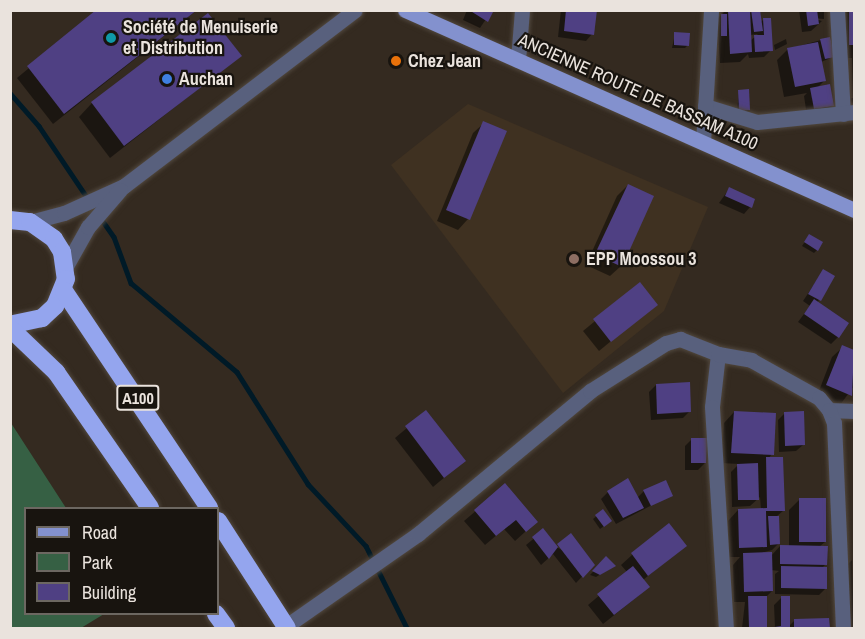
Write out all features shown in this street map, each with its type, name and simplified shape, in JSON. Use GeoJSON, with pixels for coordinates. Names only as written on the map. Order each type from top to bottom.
{"type":"FeatureCollection","features":[{"type":"Feature","properties":{"kind":"highway"},"geometry":{"type":"LineString","coordinates":[[10,220],[30,222],[54,239],[66,266],[64,291],[55,306],[42,318],[10,327]]}},
{"type":"Feature","properties":{"kind":"highway","name":"A100"},"geometry":{"type":"LineString","coordinates":[[64,291],[208,507]]}},
{"type":"Feature","properties":{"kind":"highway","name":"A100"},"geometry":{"type":"LineString","coordinates":[[10,327],[56,372],[149,507]]}},
{"type":"Feature","properties":{"kind":"highway"},"geometry":{"type":"LineString","coordinates":[[219,523],[286,627]]}},
{"type":"Feature","properties":{"kind":"highway"},"geometry":{"type":"LineString","coordinates":[[217,615],[226,628]]}},
{"type":"Feature","properties":{"kind":"main road","name":"ANCIENNE ROUTE DE BASSAM A100"},"geometry":{"type":"LineString","coordinates":[[405,10],[855,210]]}},
{"type":"Feature","properties":{"kind":"street"},"geometry":{"type":"LineString","coordinates":[[66,266],[88,227],[124,186],[355,10]]}},
{"type":"Feature","properties":{"kind":"street"},"geometry":{"type":"LineString","coordinates":[[518,60],[522,10]]}},
{"type":"Feature","properties":{"kind":"street"},"geometry":{"type":"LineString","coordinates":[[703,142],[711,10]]}},
{"type":"Feature","properties":{"kind":"street"},"geometry":{"type":"LineString","coordinates":[[705,106],[757,122],[849,113],[837,10]]}},
{"type":"Feature","properties":{"kind":"street"},"geometry":{"type":"LineString","coordinates":[[30,222],[64,213],[124,186]]}},
{"type":"Feature","properties":{"kind":"street"},"geometry":{"type":"LineString","coordinates":[[286,627],[418,534],[607,380],[666,343],[680,339],[718,354],[752,360],[819,398],[829,410],[834,423],[847,540],[843,628]]}},
{"type":"Feature","properties":{"kind":"street"},"geometry":{"type":"LineString","coordinates":[[718,354],[712,407],[726,628]]}},
{"type":"Feature","properties":{"kind":"street"},"geometry":{"type":"LineString","coordinates":[[829,410],[855,411]]}},
{"type":"Feature","properties":{"kind":"shaded area","name":"EPP Moossou 3"},"geometry":{"type":"Polygon","coordinates":[[[468,104],[708,207],[664,311],[563,393],[391,165],[468,104]]]}},
{"type":"Feature","properties":{"kind":"green space"},"geometry":{"type":"Polygon","coordinates":[[[11,423],[65,507],[24,507],[24,615],[102,615],[81,628],[11,628],[11,423]]]}},
{"type":"Feature","properties":{"kind":"building","name":"Société de Menuiserie et Distribution"},"geometry":{"type":"Polygon","coordinates":[[[96,10],[197,10],[64,114],[27,66],[96,10]]]}},
{"type":"Feature","properties":{"kind":"building"},"geometry":{"type":"Polygon","coordinates":[[[469,10],[494,10],[488,22],[469,10]]]}},
{"type":"Feature","properties":{"kind":"building"},"geometry":{"type":"Polygon","coordinates":[[[566,10],[597,10],[594,35],[564,31],[566,10]]]}},
{"type":"Feature","properties":{"kind":"building"},"geometry":{"type":"Polygon","coordinates":[[[728,10],[750,10],[752,52],[730,54],[728,10]]]}},
{"type":"Feature","properties":{"kind":"building"},"geometry":{"type":"Polygon","coordinates":[[[751,10],[760,10],[763,31],[754,32],[751,10]]]}},
{"type":"Feature","properties":{"kind":"building"},"geometry":{"type":"Polygon","coordinates":[[[806,10],[817,10],[819,24],[808,26],[806,10]]]}},
{"type":"Feature","properties":{"kind":"building"},"geometry":{"type":"Polygon","coordinates":[[[849,10],[854,10],[854,45],[849,45],[849,10]]]}},
{"type":"Feature","properties":{"kind":"building","name":"Auchan"},"geometry":{"type":"Polygon","coordinates":[[[208,13],[242,56],[124,146],[91,102],[208,13]]]}},
{"type":"Feature","properties":{"kind":"building"},"geometry":{"type":"Polygon","coordinates":[[[721,14],[727,14],[727,36],[721,36],[721,14]]]}},
{"type":"Feature","properties":{"kind":"building"},"geometry":{"type":"Polygon","coordinates":[[[763,18],[771,18],[773,51],[755,52],[754,35],[764,35],[763,18]]]}},
{"type":"Feature","properties":{"kind":"building"},"geometry":{"type":"Polygon","coordinates":[[[674,32],[690,33],[689,46],[674,45],[674,32]]]}},
{"type":"Feature","properties":{"kind":"building"},"geometry":{"type":"Polygon","coordinates":[[[830,37],[835,57],[825,59],[820,39],[830,37]]]}},
{"type":"Feature","properties":{"kind":"building"},"geometry":{"type":"Polygon","coordinates":[[[818,42],[826,81],[795,87],[787,48],[818,42]]]}},
{"type":"Feature","properties":{"kind":"building"},"geometry":{"type":"Polygon","coordinates":[[[830,84],[834,106],[814,109],[810,88],[830,84]]]}},
{"type":"Feature","properties":{"kind":"building"},"geometry":{"type":"Polygon","coordinates":[[[749,89],[750,110],[739,111],[738,90],[749,89]]]}},
{"type":"Feature","properties":{"kind":"building"},"geometry":{"type":"Polygon","coordinates":[[[483,121],[507,131],[470,220],[446,210],[483,121]]]}},
{"type":"Feature","properties":{"kind":"building"},"geometry":{"type":"Polygon","coordinates":[[[628,184],[654,196],[622,267],[595,254],[628,184]]]}},
{"type":"Feature","properties":{"kind":"building"},"geometry":{"type":"Polygon","coordinates":[[[729,187],[755,199],[752,208],[725,196],[729,187]]]}},
{"type":"Feature","properties":{"kind":"building"},"geometry":{"type":"Polygon","coordinates":[[[809,234],[823,242],[818,251],[804,242],[809,234]]]}},
{"type":"Feature","properties":{"kind":"building"},"geometry":{"type":"Polygon","coordinates":[[[823,269],[835,276],[821,301],[808,294],[823,269]]]}},
{"type":"Feature","properties":{"kind":"building"},"geometry":{"type":"Polygon","coordinates":[[[640,282],[658,305],[611,342],[593,319],[640,282]]]}},
{"type":"Feature","properties":{"kind":"building"},"geometry":{"type":"Polygon","coordinates":[[[814,299],[849,323],[839,338],[804,314],[814,299]]]}},
{"type":"Feature","properties":{"kind":"building"},"geometry":{"type":"Polygon","coordinates":[[[842,345],[854,350],[852,396],[826,385],[842,345]]]}},
{"type":"Feature","properties":{"kind":"building"},"geometry":{"type":"Polygon","coordinates":[[[690,382],[691,412],[657,414],[656,384],[690,382]]]}},
{"type":"Feature","properties":{"kind":"building"},"geometry":{"type":"Polygon","coordinates":[[[426,410],[466,461],[444,478],[405,426],[426,410]]]}},
{"type":"Feature","properties":{"kind":"building"},"geometry":{"type":"Polygon","coordinates":[[[734,411],[776,413],[774,455],[731,453],[734,411]]]}},
{"type":"Feature","properties":{"kind":"building"},"geometry":{"type":"Polygon","coordinates":[[[804,411],[805,445],[785,446],[784,412],[804,411]]]}},
{"type":"Feature","properties":{"kind":"building"},"geometry":{"type":"Polygon","coordinates":[[[691,438],[707,438],[706,463],[691,463],[691,438]]]}},
{"type":"Feature","properties":{"kind":"building"},"geometry":{"type":"Polygon","coordinates":[[[766,457],[783,457],[785,511],[766,511],[767,547],[739,548],[738,509],[767,508],[766,457]]]}},
{"type":"Feature","properties":{"kind":"building"},"geometry":{"type":"Polygon","coordinates":[[[758,463],[759,500],[738,500],[737,464],[758,463]]]}},
{"type":"Feature","properties":{"kind":"building"},"geometry":{"type":"Polygon","coordinates":[[[628,478],[644,508],[623,518],[607,491],[628,478]]]}},
{"type":"Feature","properties":{"kind":"building"},"geometry":{"type":"Polygon","coordinates":[[[666,480],[673,496],[651,506],[643,490],[666,480]]]}},
{"type":"Feature","properties":{"kind":"building"},"geometry":{"type":"Polygon","coordinates":[[[505,483],[538,522],[526,532],[516,520],[496,536],[474,510],[505,483]]]}},
{"type":"Feature","properties":{"kind":"building"},"geometry":{"type":"Polygon","coordinates":[[[799,498],[826,498],[826,542],[799,542],[799,498]]]}},
{"type":"Feature","properties":{"kind":"building"},"geometry":{"type":"Polygon","coordinates":[[[603,509],[612,521],[604,527],[595,515],[603,509]]]}},
{"type":"Feature","properties":{"kind":"building"},"geometry":{"type":"Polygon","coordinates":[[[768,516],[779,516],[780,544],[770,545],[768,516]]]}},
{"type":"Feature","properties":{"kind":"building"},"geometry":{"type":"Polygon","coordinates":[[[669,523],[687,546],[648,576],[631,553],[669,523]]]}},
{"type":"Feature","properties":{"kind":"building"},"geometry":{"type":"Polygon","coordinates":[[[543,528],[558,547],[549,559],[532,537],[543,528]]]}},
{"type":"Feature","properties":{"kind":"building"},"geometry":{"type":"Polygon","coordinates":[[[571,533],[595,565],[583,578],[557,544],[571,533]]]}},
{"type":"Feature","properties":{"kind":"building"},"geometry":{"type":"Polygon","coordinates":[[[780,545],[828,546],[827,565],[780,564],[780,545]]]}},
{"type":"Feature","properties":{"kind":"building"},"geometry":{"type":"Polygon","coordinates":[[[772,552],[773,591],[744,592],[743,553],[772,552]]]}},
{"type":"Feature","properties":{"kind":"building"},"geometry":{"type":"Polygon","coordinates":[[[606,556],[616,566],[600,575],[592,571],[606,556]]]}},
{"type":"Feature","properties":{"kind":"building"},"geometry":{"type":"Polygon","coordinates":[[[633,566],[650,587],[614,615],[597,594],[633,566]]]}},
{"type":"Feature","properties":{"kind":"building"},"geometry":{"type":"Polygon","coordinates":[[[781,566],[827,567],[827,589],[781,588],[781,566]]]}},
{"type":"Feature","properties":{"kind":"building"},"geometry":{"type":"Polygon","coordinates":[[[748,596],[767,596],[767,628],[749,628],[748,596]]]}},
{"type":"Feature","properties":{"kind":"building"},"geometry":{"type":"Polygon","coordinates":[[[781,596],[790,596],[790,628],[768,628],[781,626],[781,596]]]}},
{"type":"Feature","properties":{"kind":"building"},"geometry":{"type":"Polygon","coordinates":[[[829,618],[830,628],[794,628],[794,619],[829,618]]]}},
{"type":"Feature","properties":{"kind":"waterway"},"geometry":{"type":"LineString","coordinates":[[10,93],[39,126],[89,200]]}},
{"type":"Feature","properties":{"kind":"waterway"},"geometry":{"type":"LineString","coordinates":[[100,217],[114,237],[131,283],[237,372],[308,484],[366,546],[407,628]]}},
{"type":"Feature","properties":{"kind":"place","name":"Société de Menuiserie et Distribution"},"geometry":{"type":"Point","coordinates":[111,38]}},
{"type":"Feature","properties":{"kind":"place","name":"Chez Jean"},"geometry":{"type":"Point","coordinates":[396,61]}},
{"type":"Feature","properties":{"kind":"place","name":"Auchan"},"geometry":{"type":"Point","coordinates":[167,79]}},
{"type":"Feature","properties":{"kind":"place","name":"EPP Moossou 3"},"geometry":{"type":"Point","coordinates":[574,259]}}]}
